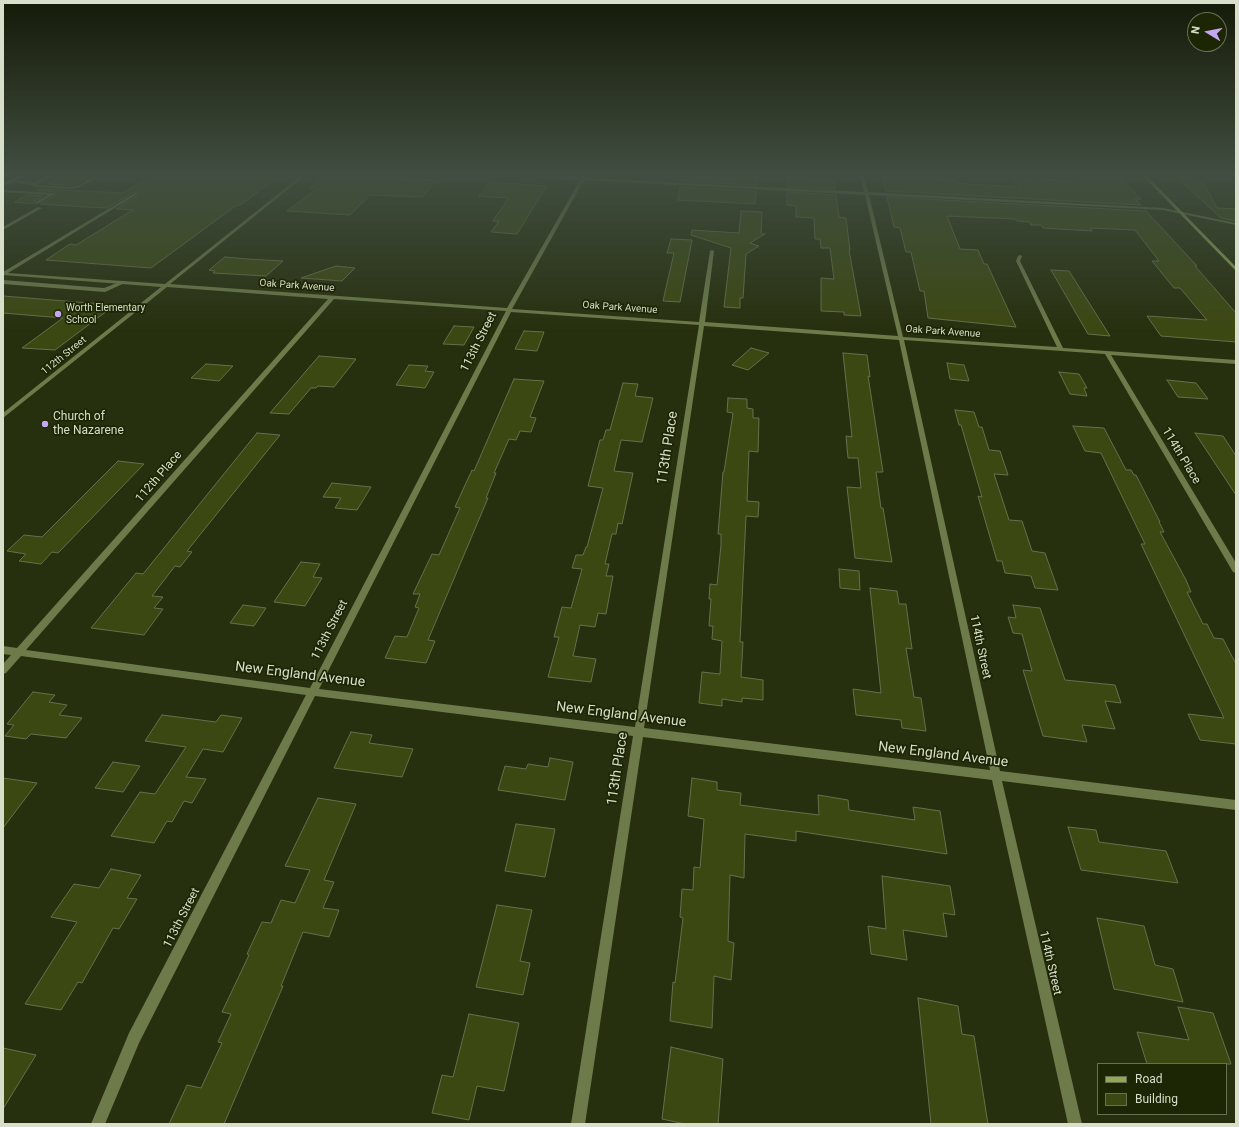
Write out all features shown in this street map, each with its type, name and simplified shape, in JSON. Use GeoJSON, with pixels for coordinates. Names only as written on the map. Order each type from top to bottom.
{"type":"FeatureCollection","features":[{"type":"Feature","properties":{"kind":"street"},"geometry":{"type":"LineString","coordinates":[[3,274],[80,228]]}},
{"type":"Feature","properties":{"kind":"street","name":"112th Street"},"geometry":{"type":"LineString","coordinates":[[3,416],[238,228]]}},
{"type":"Feature","properties":{"kind":"street","name":"113th Street"},"geometry":{"type":"LineString","coordinates":[[98,1124],[134,1038],[509,310],[555,228]]}},
{"type":"Feature","properties":{"kind":"street","name":"114th Street"},"geometry":{"type":"LineString","coordinates":[[874,228],[901,338],[996,776],[1075,1124]]}},
{"type":"Feature","properties":{"kind":"street"},"geometry":{"type":"LineString","coordinates":[[1195,228],[1236,270]]}},
{"type":"Feature","properties":{"kind":"street","name":"113th Place"},"geometry":{"type":"LineString","coordinates":[[578,1124],[712,251]]}},
{"type":"Feature","properties":{"kind":"street"},"geometry":{"type":"LineString","coordinates":[[1020,256],[1018,261],[1061,350]]}},
{"type":"Feature","properties":{"kind":"street","name":"Oak Park Avenue"},"geometry":{"type":"LineString","coordinates":[[3,274],[1236,362]]}},
{"type":"Feature","properties":{"kind":"street"},"geometry":{"type":"LineString","coordinates":[[3,282],[104,290],[124,282]]}},
{"type":"Feature","properties":{"kind":"street","name":"112th Place"},"geometry":{"type":"LineString","coordinates":[[3,670],[332,298]]}},
{"type":"Feature","properties":{"kind":"street","name":"114th Place"},"geometry":{"type":"LineString","coordinates":[[1107,353],[1236,570]]}},
{"type":"Feature","properties":{"kind":"street","name":"New England Avenue"},"geometry":{"type":"LineString","coordinates":[[3,650],[312,692],[1236,805]]}},
{"type":"Feature","properties":{"kind":"building"},"geometry":{"type":"Polygon","coordinates":[[[104,228],[206,228],[151,268],[46,260],[70,244],[76,245],[104,228]]]}},
{"type":"Feature","properties":{"kind":"building"},"geometry":{"type":"Polygon","coordinates":[[[494,228],[521,228],[517,234],[491,232],[494,228]]]}},
{"type":"Feature","properties":{"kind":"building"},"geometry":{"type":"Polygon","coordinates":[[[739,228],[761,228],[761,234],[765,234],[750,243],[759,246],[746,254],[743,298],[740,298],[740,308],[724,307],[731,248],[691,235],[692,230],[739,233],[739,228]]]}},
{"type":"Feature","properties":{"kind":"building"},"geometry":{"type":"Polygon","coordinates":[[[814,228],[847,228],[849,250],[861,316],[844,315],[844,312],[821,311],[821,278],[834,279],[830,248],[821,248],[820,239],[815,239],[814,228]]]}},
{"type":"Feature","properties":{"kind":"building"},"geometry":{"type":"Polygon","coordinates":[[[898,228],[952,228],[960,249],[978,250],[984,264],[987,264],[1016,327],[928,318],[924,291],[920,291],[911,252],[906,252],[900,228],[898,228]]]}},
{"type":"Feature","properties":{"kind":"building"},"geometry":{"type":"Polygon","coordinates":[[[1043,228],[1161,228],[1197,266],[1195,266],[1236,313],[1236,342],[1161,336],[1147,316],[1207,320],[1180,288],[1174,288],[1152,261],[1159,261],[1135,230],[1090,228],[1092,231],[1043,228]]]}},
{"type":"Feature","properties":{"kind":"building"},"geometry":{"type":"Polygon","coordinates":[[[671,239],[692,240],[680,302],[663,301],[674,253],[667,253],[671,239]]]}},
{"type":"Feature","properties":{"kind":"building"},"geometry":{"type":"Polygon","coordinates":[[[225,257],[283,261],[266,276],[213,273],[215,271],[209,270],[225,257]]]}},
{"type":"Feature","properties":{"kind":"building"},"geometry":{"type":"Polygon","coordinates":[[[336,266],[355,268],[342,281],[301,278],[336,266]]]}},
{"type":"Feature","properties":{"kind":"building"},"geometry":{"type":"Polygon","coordinates":[[[1051,270],[1069,271],[1110,336],[1088,334],[1051,270]]]}},
{"type":"Feature","properties":{"kind":"building"},"geometry":{"type":"Polygon","coordinates":[[[3,296],[115,305],[55,350],[22,348],[63,318],[3,313],[3,296]]]}},
{"type":"Feature","properties":{"kind":"building"},"geometry":{"type":"Polygon","coordinates":[[[454,326],[474,327],[464,345],[443,344],[454,326]]]}},
{"type":"Feature","properties":{"kind":"building"},"geometry":{"type":"Polygon","coordinates":[[[524,331],[544,332],[537,351],[515,349],[524,331]]]}},
{"type":"Feature","properties":{"kind":"building"},"geometry":{"type":"Polygon","coordinates":[[[751,348],[769,353],[748,370],[732,365],[751,348]]]}},
{"type":"Feature","properties":{"kind":"building"},"geometry":{"type":"Polygon","coordinates":[[[843,353],[867,355],[870,377],[868,376],[883,472],[876,472],[881,508],[883,508],[892,562],[855,558],[847,487],[861,488],[858,458],[848,458],[846,436],[852,437],[843,353]]]}},
{"type":"Feature","properties":{"kind":"building"},"geometry":{"type":"Polygon","coordinates":[[[319,356],[356,359],[334,387],[318,386],[316,388],[311,388],[289,414],[270,413],[319,356]]]}},
{"type":"Feature","properties":{"kind":"building"},"geometry":{"type":"Polygon","coordinates":[[[947,363],[964,365],[969,381],[950,379],[947,363]]]}},
{"type":"Feature","properties":{"kind":"building"},"geometry":{"type":"Polygon","coordinates":[[[206,364],[233,366],[219,381],[191,378],[206,364]]]}},
{"type":"Feature","properties":{"kind":"building"},"geometry":{"type":"Polygon","coordinates":[[[409,365],[428,366],[425,371],[434,372],[425,388],[396,385],[409,365]]]}},
{"type":"Feature","properties":{"kind":"building"},"geometry":{"type":"Polygon","coordinates":[[[1059,372],[1079,374],[1087,388],[1084,388],[1087,396],[1070,394],[1059,372]]]}},
{"type":"Feature","properties":{"kind":"building"},"geometry":{"type":"Polygon","coordinates":[[[514,379],[544,381],[530,417],[536,418],[531,432],[520,431],[516,440],[509,439],[494,473],[496,473],[486,498],[488,498],[428,640],[435,641],[426,663],[385,658],[395,636],[407,637],[419,608],[415,607],[420,594],[413,594],[432,554],[439,555],[460,508],[455,507],[472,470],[474,471],[514,379]]]}},
{"type":"Feature","properties":{"kind":"building"},"geometry":{"type":"Polygon","coordinates":[[[1167,380],[1196,383],[1208,399],[1178,397],[1167,380]]]}},
{"type":"Feature","properties":{"kind":"building"},"geometry":{"type":"Polygon","coordinates":[[[623,383],[638,384],[635,396],[653,398],[642,442],[621,440],[614,471],[633,473],[622,524],[618,523],[616,534],[612,534],[605,564],[609,564],[606,576],[613,576],[606,614],[598,613],[595,627],[580,625],[573,656],[596,659],[591,682],[548,677],[559,637],[554,637],[562,607],[571,608],[582,569],[572,568],[576,555],[583,555],[587,547],[603,488],[588,486],[600,440],[603,440],[606,430],[610,430],[623,383]]]}},
{"type":"Feature","properties":{"kind":"building"},"geometry":{"type":"Polygon","coordinates":[[[728,398],[747,399],[747,408],[753,409],[753,418],[759,418],[758,452],[749,451],[747,501],[759,502],[758,517],[746,516],[740,642],[743,642],[741,677],[763,680],[763,700],[742,698],[742,702],[722,699],[722,706],[699,703],[702,672],[720,674],[722,641],[712,639],[713,626],[709,626],[711,599],[709,599],[710,584],[717,585],[721,545],[721,534],[718,534],[723,472],[733,413],[727,412],[728,398]]]}},
{"type":"Feature","properties":{"kind":"building"},"geometry":{"type":"Polygon","coordinates":[[[955,410],[974,412],[979,427],[982,427],[989,450],[1000,451],[1008,475],[994,474],[1009,520],[1022,521],[1032,551],[1045,553],[1058,590],[1035,588],[1031,576],[1005,573],[1002,561],[997,561],[978,496],[982,497],[961,425],[959,425],[955,410]]]}},
{"type":"Feature","properties":{"kind":"building"},"geometry":{"type":"Polygon","coordinates":[[[1073,426],[1104,428],[1126,470],[1131,470],[1134,475],[1136,475],[1160,522],[1164,532],[1160,532],[1186,580],[1191,592],[1187,592],[1203,624],[1207,624],[1214,638],[1223,639],[1236,664],[1236,744],[1200,740],[1188,714],[1224,718],[1141,544],[1145,544],[1101,453],[1085,451],[1073,426]]]}},
{"type":"Feature","properties":{"kind":"building"},"geometry":{"type":"Polygon","coordinates":[[[257,433],[280,435],[187,551],[192,552],[180,567],[175,566],[152,596],[163,597],[154,608],[163,609],[144,635],[91,628],[136,573],[143,574],[257,433]]]}},
{"type":"Feature","properties":{"kind":"building"},"geometry":{"type":"Polygon","coordinates":[[[1195,433],[1223,436],[1236,456],[1236,495],[1195,433]]]}},
{"type":"Feature","properties":{"kind":"building"},"geometry":{"type":"Polygon","coordinates":[[[118,461],[144,464],[58,553],[52,552],[41,564],[19,561],[26,554],[7,551],[24,535],[42,537],[118,461]]]}},
{"type":"Feature","properties":{"kind":"building"},"geometry":{"type":"Polygon","coordinates":[[[332,483],[371,487],[357,510],[335,508],[341,498],[323,497],[332,483]]]}},
{"type":"Feature","properties":{"kind":"building"},"geometry":{"type":"Polygon","coordinates":[[[301,562],[320,564],[313,577],[322,578],[305,606],[274,602],[301,562]]]}},
{"type":"Feature","properties":{"kind":"building"},"geometry":{"type":"Polygon","coordinates":[[[839,569],[859,571],[860,590],[840,588],[839,569]]]}},
{"type":"Feature","properties":{"kind":"building"},"geometry":{"type":"Polygon","coordinates":[[[870,588],[897,591],[899,604],[906,604],[912,649],[906,648],[914,697],[921,698],[926,731],[902,728],[901,720],[856,715],[853,689],[881,693],[870,588]]]}},
{"type":"Feature","properties":{"kind":"building"},"geometry":{"type":"Polygon","coordinates":[[[243,605],[266,608],[254,626],[230,623],[243,605]]]}},
{"type":"Feature","properties":{"kind":"building"},"geometry":{"type":"Polygon","coordinates":[[[1013,605],[1040,608],[1065,680],[1115,685],[1121,703],[1105,701],[1115,729],[1082,725],[1087,742],[1043,736],[1023,670],[1032,671],[1022,634],[1013,633],[1008,617],[1016,618],[1013,605]]]}},
{"type":"Feature","properties":{"kind":"building"},"geometry":{"type":"Polygon","coordinates":[[[33,692],[55,695],[49,702],[67,705],[59,715],[82,718],[66,738],[31,734],[26,739],[5,736],[14,725],[7,724],[33,692]]]}},
{"type":"Feature","properties":{"kind":"building"},"geometry":{"type":"Polygon","coordinates":[[[162,715],[216,722],[221,715],[242,718],[223,752],[203,749],[186,777],[206,779],[192,803],[184,801],[172,822],[167,821],[154,843],[111,836],[140,792],[155,794],[186,747],[145,741],[162,715]]]}},
{"type":"Feature","properties":{"kind":"building"},"geometry":{"type":"Polygon","coordinates":[[[351,732],[372,735],[369,743],[413,749],[402,777],[334,768],[351,732]]]}},
{"type":"Feature","properties":{"kind":"building"},"geometry":{"type":"Polygon","coordinates":[[[550,758],[573,762],[565,800],[498,790],[505,766],[526,769],[528,764],[548,767],[550,758]]]}},
{"type":"Feature","properties":{"kind":"building"},"geometry":{"type":"Polygon","coordinates":[[[113,762],[140,766],[123,792],[95,788],[113,762]]]}},
{"type":"Feature","properties":{"kind":"building"},"geometry":{"type":"Polygon","coordinates":[[[3,778],[37,783],[3,828],[3,778]]]}},
{"type":"Feature","properties":{"kind":"building"},"geometry":{"type":"Polygon","coordinates":[[[692,778],[717,782],[717,790],[741,793],[740,805],[770,809],[819,815],[818,795],[848,800],[849,810],[915,820],[913,807],[940,811],[947,854],[796,831],[796,841],[745,834],[744,878],[730,875],[728,941],[734,943],[731,980],[714,976],[712,1028],[670,1021],[673,982],[675,983],[683,918],[680,917],[682,889],[693,890],[694,867],[700,868],[704,819],[688,816],[692,778]]]}},
{"type":"Feature","properties":{"kind":"building"},"geometry":{"type":"Polygon","coordinates":[[[318,798],[356,804],[324,880],[334,882],[323,908],[339,910],[329,937],[303,932],[281,986],[283,986],[224,1124],[169,1124],[187,1085],[201,1088],[222,1043],[218,1042],[231,1014],[222,1012],[249,955],[247,954],[262,922],[271,923],[281,900],[295,903],[310,870],[285,866],[318,798]]]}},
{"type":"Feature","properties":{"kind":"building"},"geometry":{"type":"Polygon","coordinates":[[[516,824],[555,829],[545,877],[505,871],[516,824]]]}},
{"type":"Feature","properties":{"kind":"building"},"geometry":{"type":"Polygon","coordinates":[[[1068,827],[1096,830],[1099,842],[1166,851],[1178,883],[1081,870],[1068,827]]]}},
{"type":"Feature","properties":{"kind":"building"},"geometry":{"type":"Polygon","coordinates":[[[111,869],[141,875],[127,898],[137,899],[119,929],[113,928],[82,983],[78,982],[61,1010],[25,1004],[77,922],[51,917],[74,884],[99,888],[111,869]]]}},
{"type":"Feature","properties":{"kind":"building"},"geometry":{"type":"Polygon","coordinates":[[[882,876],[950,886],[955,915],[943,913],[947,937],[903,930],[907,960],[871,954],[868,926],[886,929],[882,876]]]}},
{"type":"Feature","properties":{"kind":"building"},"geometry":{"type":"Polygon","coordinates":[[[497,905],[532,910],[520,961],[530,963],[523,995],[476,987],[497,905]]]}},
{"type":"Feature","properties":{"kind":"building"},"geometry":{"type":"Polygon","coordinates":[[[1097,918],[1144,926],[1155,965],[1173,969],[1183,1002],[1114,989],[1097,918]]]}},
{"type":"Feature","properties":{"kind":"building"},"geometry":{"type":"Polygon","coordinates":[[[918,998],[958,1006],[962,1034],[974,1036],[988,1124],[931,1124],[918,998]]]}},
{"type":"Feature","properties":{"kind":"building"},"geometry":{"type":"Polygon","coordinates":[[[1178,1007],[1213,1013],[1231,1064],[1147,1063],[1137,1032],[1189,1040],[1178,1007]]]}},
{"type":"Feature","properties":{"kind":"building"},"geometry":{"type":"Polygon","coordinates":[[[469,1014],[519,1023],[504,1091],[477,1086],[469,1120],[432,1113],[442,1075],[453,1077],[469,1014]]]}},
{"type":"Feature","properties":{"kind":"building"},"geometry":{"type":"Polygon","coordinates":[[[671,1047],[723,1059],[718,1124],[685,1124],[662,1119],[671,1047]]]}},
{"type":"Feature","properties":{"kind":"building"},"geometry":{"type":"Polygon","coordinates":[[[3,1048],[36,1055],[3,1109],[3,1048]]]}},
{"type":"Feature","properties":{"kind":"place","name":"Worth Elementary School"},"geometry":{"type":"Point","coordinates":[58,314]}},
{"type":"Feature","properties":{"kind":"place","name":"Church of the Nazarene"},"geometry":{"type":"Point","coordinates":[45,424]}}]}
